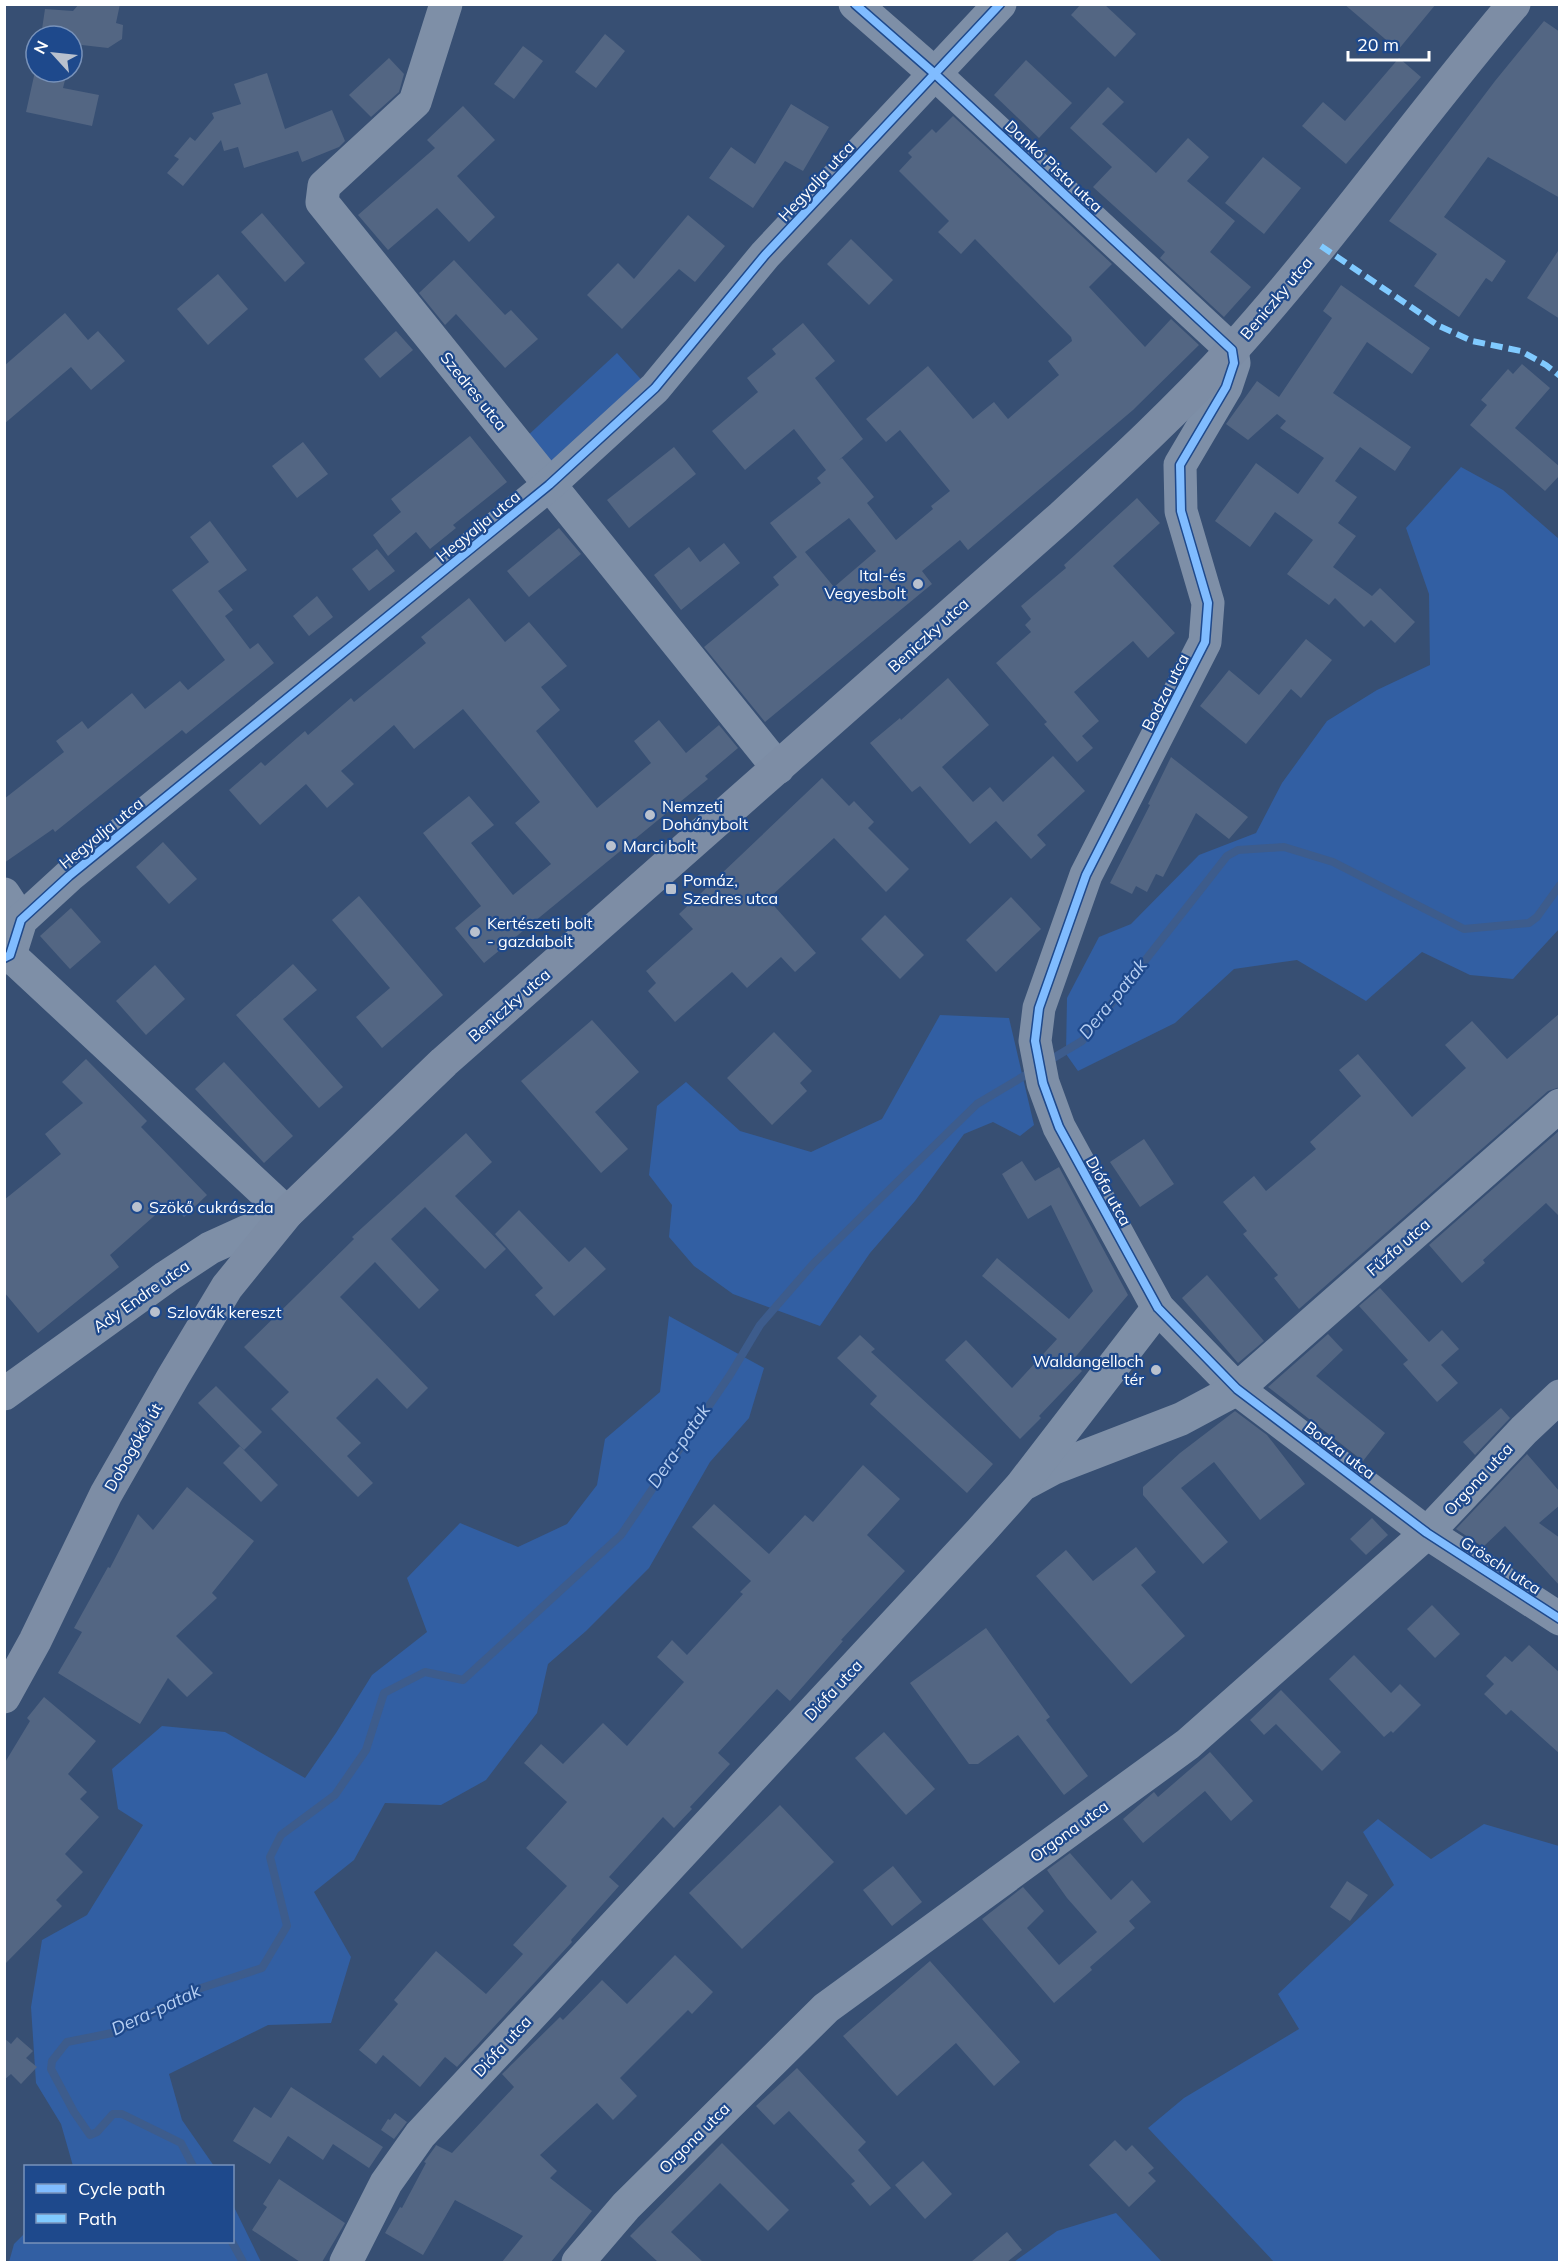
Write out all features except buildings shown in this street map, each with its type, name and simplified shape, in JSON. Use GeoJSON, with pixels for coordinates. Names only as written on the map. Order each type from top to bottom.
{"type":"FeatureCollection","features":[{"type":"Feature","properties":{"kind":"main road","name":"Beniczky utca"},"geometry":{"type":"LineString","coordinates":[[286,1213],[444,1062],[1112,470],[1232,350],[1320,246],[1460,68],[1514,4]]}},
{"type":"Feature","properties":{"kind":"main road","name":"Dobogókői út"},"geometry":{"type":"LineString","coordinates":[[4,1697],[35,1641],[106,1494],[167,1386],[227,1287],[286,1213]]}},
{"type":"Feature","properties":{"kind":"street","name":"Szedres utca"},"geometry":{"type":"LineString","coordinates":[[446,4],[415,102],[324,186],[322,202],[778,768]]}},
{"type":"Feature","properties":{"kind":"street","name":"Dankó Pista utca"},"geometry":{"type":"LineString","coordinates":[[855,4],[935,74],[1232,350]]}},
{"type":"Feature","properties":{"kind":"street","name":"Hegyalja utca"},"geometry":{"type":"LineString","coordinates":[[8,956],[13,907],[69,876],[549,485],[656,388],[765,255],[1000,4]]}},
{"type":"Feature","properties":{"kind":"street","name":"Bodza utca"},"geometry":{"type":"LineString","coordinates":[[1043,1083],[1035,1041],[1039,1008],[1086,875],[1205,642],[1208,603],[1181,511],[1180,465],[1226,387],[1234,363],[1232,350]]}},
{"type":"Feature","properties":{"kind":"street"},"geometry":{"type":"LineString","coordinates":[[8,956],[286,1213]]}},
{"type":"Feature","properties":{"kind":"street","name":"Diófa utca"},"geometry":{"type":"LineString","coordinates":[[346,2262],[386,2183],[420,2135],[1021,1486],[1158,1308],[1059,1127],[1043,1083]]}},
{"type":"Feature","properties":{"kind":"street","name":"Fűzfa utca"},"geometry":{"type":"LineString","coordinates":[[1237,1389],[1560,1105]]}},
{"type":"Feature","properties":{"kind":"street","name":"Ady Endre utca"},"geometry":{"type":"LineString","coordinates":[[4,1394],[210,1248],[286,1213]]}},
{"type":"Feature","properties":{"kind":"street"},"geometry":{"type":"LineString","coordinates":[[1021,1486],[1054,1468],[1181,1419],[1237,1389],[1158,1308]]}},
{"type":"Feature","properties":{"kind":"street","name":"Bodza utca"},"geometry":{"type":"LineString","coordinates":[[1237,1389],[1427,1533]]}},
{"type":"Feature","properties":{"kind":"street","name":"Orgona utca"},"geometry":{"type":"LineString","coordinates":[[578,2262],[626,2206],[826,2007],[1188,1744],[1427,1533],[1524,1430],[1560,1396]]}},
{"type":"Feature","properties":{"kind":"street","name":"Gröschl utca"},"geometry":{"type":"LineString","coordinates":[[1427,1533],[1560,1619]]}},
{"type":"Feature","properties":{"kind":"shaded area"},"geometry":{"type":"Polygon","coordinates":[[[617,353],[647,386],[552,475],[524,439],[617,353]]]}},
{"type":"Feature","properties":{"kind":"shaded area"},"geometry":{"type":"Polygon","coordinates":[[[1461,467],[1503,490],[1559,539],[1559,929],[1513,979],[1470,975],[1422,952],[1366,1001],[1297,960],[1234,969],[1175,1023],[1078,1071],[1066,1054],[1067,998],[1099,937],[1131,924],[1199,855],[1256,833],[1282,783],[1327,721],[1377,690],[1430,665],[1429,594],[1406,528],[1461,467]]]}},
{"type":"Feature","properties":{"kind":"shaded area"},"geometry":{"type":"Polygon","coordinates":[[[940,1015],[1009,1018],[1034,1125],[1020,1136],[993,1122],[964,1134],[915,1201],[870,1253],[820,1326],[733,1294],[694,1266],[669,1237],[672,1205],[649,1175],[657,1106],[686,1082],[740,1131],[811,1152],[882,1119],[940,1015]]]}},
{"type":"Feature","properties":{"kind":"shaded area"},"geometry":{"type":"Polygon","coordinates":[[[669,1316],[764,1368],[749,1418],[710,1462],[649,1568],[586,1631],[548,1664],[537,1713],[486,1780],[441,1805],[385,1803],[354,1860],[314,1892],[351,1957],[331,2023],[268,2025],[169,2074],[182,2120],[213,2165],[73,2165],[61,2124],[36,2083],[31,2007],[42,1940],[87,1915],[143,1825],[118,1809],[112,1769],[162,1726],[225,1732],[305,1778],[372,1675],[427,1632],[407,1578],[460,1523],[518,1547],[567,1524],[597,1485],[605,1439],[660,1392],[669,1316]]]}},
{"type":"Feature","properties":{"kind":"shaded area"},"geometry":{"type":"Polygon","coordinates":[[[1378,1819],[1431,1859],[1484,1824],[1559,1846],[1559,2262],[1274,2262],[1148,2128],[1184,2098],[1299,2029],[1278,1994],[1394,1885],[1363,1832],[1378,1819]]]}},
{"type":"Feature","properties":{"kind":"shaded area"},"geometry":{"type":"Polygon","coordinates":[[[234,2207],[261,2262],[9,2262],[14,2244],[24,2234],[24,2243],[234,2243],[234,2207]]]}},
{"type":"Feature","properties":{"kind":"shaded area"},"geometry":{"type":"Polygon","coordinates":[[[1116,2213],[1162,2262],[1014,2262],[1057,2231],[1116,2213]]]}},
{"type":"Feature","properties":{"kind":"waterway","name":"Dera-patak"},"geometry":{"type":"LineString","coordinates":[[1045,1063],[1082,1041],[1227,856],[1238,850],[1284,847],[1333,862],[1464,929],[1529,923],[1537,917],[1560,885]]}},
{"type":"Feature","properties":{"kind":"waterway","name":"Dera-patak"},"geometry":{"type":"LineString","coordinates":[[192,2165],[181,2143],[122,2114],[113,2114],[97,2132],[90,2135],[74,2112],[51,2069],[52,2061],[67,2042],[117,2032],[192,1991],[262,1968],[287,1926],[270,1857],[281,1835],[335,1795],[366,1750],[384,1693],[425,1672],[463,1680],[621,1535],[730,1375],[760,1325],[813,1264],[977,1104],[1034,1070]]}},
{"type":"Feature","properties":{"kind":"waterway","name":"Dera-patak"},"geometry":{"type":"LineString","coordinates":[[233,2243],[243,2262]]}},
{"type":"Feature","properties":{"kind":"marked path"},"geometry":{"type":"LineString","coordinates":[[1321,246],[1439,326],[1472,341],[1521,351],[1560,376]]}},
{"type":"Feature","properties":{"kind":"cycle path"},"geometry":{"type":"LineString","coordinates":[[855,4],[935,74],[1232,350],[1234,363],[1226,387],[1180,465],[1181,511],[1208,603],[1205,642],[1086,875],[1039,1008],[1035,1041],[1043,1083],[1059,1127],[1158,1308],[1237,1389],[1427,1533],[1560,1619]]}},
{"type":"Feature","properties":{"kind":"cycle path"},"geometry":{"type":"LineString","coordinates":[[4,958],[10,955],[21,920],[69,876],[549,485],[655,388],[765,255],[1000,4]]}},
{"type":"Feature","properties":{"kind":"place","name":"Ital-és Vegyesbolt"},"geometry":{"type":"Point","coordinates":[918,584]}},
{"type":"Feature","properties":{"kind":"place","name":"Nemzeti Dohánybolt"},"geometry":{"type":"Point","coordinates":[650,815]}},
{"type":"Feature","properties":{"kind":"place","name":"Marci bolt"},"geometry":{"type":"Point","coordinates":[611,846]}},
{"type":"Feature","properties":{"kind":"place","name":"Pomáz, Szedres utca"},"geometry":{"type":"Point","coordinates":[671,889]}},
{"type":"Feature","properties":{"kind":"place","name":"Kertészeti bolt - gazdabolt"},"geometry":{"type":"Point","coordinates":[475,932]}},
{"type":"Feature","properties":{"kind":"place","name":"Szökő cukrászda"},"geometry":{"type":"Point","coordinates":[137,1207]}},
{"type":"Feature","properties":{"kind":"place","name":"Szlovák kereszt"},"geometry":{"type":"Point","coordinates":[155,1312]}},
{"type":"Feature","properties":{"kind":"place","name":"Waldangelloch tér"},"geometry":{"type":"Point","coordinates":[1156,1370]}}]}
